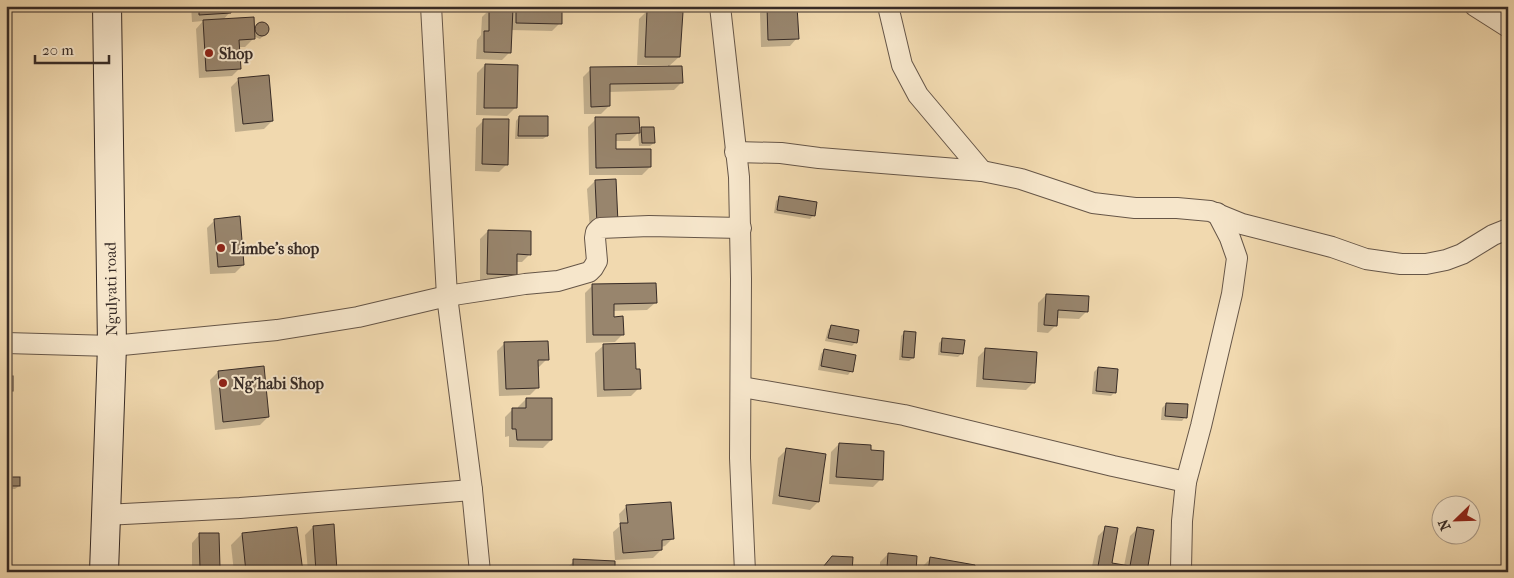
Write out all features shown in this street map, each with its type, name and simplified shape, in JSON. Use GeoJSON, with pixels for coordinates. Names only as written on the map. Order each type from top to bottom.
{"type":"FeatureCollection","features":[{"type":"Feature","properties":{"kind":"main road","name":"Ngulyati road"},"geometry":{"type":"LineString","coordinates":[[104,572],[112,346],[107,6]]}},
{"type":"Feature","properties":{"kind":"street"},"geometry":{"type":"LineString","coordinates":[[431,6],[448,296],[480,572]]}},
{"type":"Feature","properties":{"kind":"street"},"geometry":{"type":"LineString","coordinates":[[720,6],[739,177],[742,386],[740,458],[746,572]]}},
{"type":"Feature","properties":{"kind":"street"},"geometry":{"type":"LineString","coordinates":[[888,6],[902,65],[918,95],[982,171]]}},
{"type":"Feature","properties":{"kind":"street"},"geometry":{"type":"LineString","coordinates":[[1474,6],[1508,27]]}},
{"type":"Feature","properties":{"kind":"street"},"geometry":{"type":"LineString","coordinates":[[736,152],[781,153],[818,158],[982,171],[1021,179],[1094,203],[1135,208],[1177,208],[1217,213],[1242,224],[1366,259],[1401,264],[1426,264],[1446,260],[1462,254],[1508,228]]}},
{"type":"Feature","properties":{"kind":"street"},"geometry":{"type":"LineString","coordinates":[[1181,569],[1182,521],[1186,482],[1230,302],[1237,258],[1230,238],[1217,213]]}},
{"type":"Feature","properties":{"kind":"street"},"geometry":{"type":"LineString","coordinates":[[6,343],[112,346],[277,330],[358,316],[448,296],[558,281],[589,272],[596,261],[595,238],[596,232],[600,228],[649,226],[741,228]]}},
{"type":"Feature","properties":{"kind":"street"},"geometry":{"type":"LineString","coordinates":[[742,386],[904,415],[1186,482]]}},
{"type":"Feature","properties":{"kind":"street"},"geometry":{"type":"LineString","coordinates":[[105,515],[240,508],[472,490]]}},
{"type":"Feature","properties":{"kind":"building"},"geometry":{"type":"Polygon","coordinates":[[[199,6],[231,6],[231,13],[199,15],[199,6]]]}},
{"type":"Feature","properties":{"kind":"building"},"geometry":{"type":"Polygon","coordinates":[[[516,6],[562,7],[562,24],[516,23],[516,6]]]}},
{"type":"Feature","properties":{"kind":"building"},"geometry":{"type":"Polygon","coordinates":[[[767,6],[797,6],[799,39],[768,40],[767,6]]]}},
{"type":"Feature","properties":{"kind":"building"},"geometry":{"type":"Polygon","coordinates":[[[489,8],[513,8],[511,53],[484,52],[484,31],[489,31],[489,8]]]}},
{"type":"Feature","properties":{"kind":"building"},"geometry":{"type":"Polygon","coordinates":[[[647,10],[683,12],[680,57],[645,57],[647,10]]]}},
{"type":"Feature","properties":{"kind":"building"},"geometry":{"type":"Polygon","coordinates":[[[254,17],[255,39],[239,40],[241,69],[206,71],[203,20],[254,17]]]}},
{"type":"Feature","properties":{"kind":"building"},"geometry":{"type":"Polygon","coordinates":[[[262,22],[267,24],[269,29],[267,34],[262,36],[257,34],[255,29],[257,24],[262,22]]]}},
{"type":"Feature","properties":{"kind":"building"},"geometry":{"type":"Polygon","coordinates":[[[485,64],[518,65],[517,108],[484,108],[485,64]]]}},
{"type":"Feature","properties":{"kind":"building"},"geometry":{"type":"Polygon","coordinates":[[[682,66],[683,83],[610,84],[610,106],[591,107],[590,67],[682,66]]]}},
{"type":"Feature","properties":{"kind":"building"},"geometry":{"type":"Polygon","coordinates":[[[269,75],[273,121],[243,124],[238,78],[269,75]]]}},
{"type":"Feature","properties":{"kind":"building"},"geometry":{"type":"Polygon","coordinates":[[[519,116],[548,116],[548,136],[518,136],[519,116]]]}},
{"type":"Feature","properties":{"kind":"building"},"geometry":{"type":"Polygon","coordinates":[[[595,117],[639,117],[640,133],[616,134],[616,149],[651,149],[651,167],[596,168],[595,117]]]}},
{"type":"Feature","properties":{"kind":"building"},"geometry":{"type":"Polygon","coordinates":[[[483,119],[509,119],[508,165],[482,164],[483,119]]]}},
{"type":"Feature","properties":{"kind":"building"},"geometry":{"type":"Polygon","coordinates":[[[641,127],[654,127],[655,143],[642,143],[641,127]]]}},
{"type":"Feature","properties":{"kind":"building"},"geometry":{"type":"Polygon","coordinates":[[[616,179],[618,223],[597,224],[595,180],[616,179]]]}},
{"type":"Feature","properties":{"kind":"building"},"geometry":{"type":"Polygon","coordinates":[[[779,196],[817,202],[815,216],[777,210],[779,196]]]}},
{"type":"Feature","properties":{"kind":"building"},"geometry":{"type":"Polygon","coordinates":[[[240,216],[244,265],[218,267],[214,219],[240,216]]]}},
{"type":"Feature","properties":{"kind":"building"},"geometry":{"type":"Polygon","coordinates":[[[488,230],[531,231],[531,255],[517,254],[517,275],[487,274],[488,230]]]}},
{"type":"Feature","properties":{"kind":"building"},"geometry":{"type":"Polygon","coordinates":[[[656,283],[657,303],[614,304],[614,317],[623,316],[624,335],[593,335],[592,284],[656,283]]]}},
{"type":"Feature","properties":{"kind":"building"},"geometry":{"type":"Polygon","coordinates":[[[1046,294],[1089,296],[1088,312],[1058,310],[1057,326],[1044,325],[1046,294]]]}},
{"type":"Feature","properties":{"kind":"building"},"geometry":{"type":"Polygon","coordinates":[[[831,325],[859,330],[857,343],[828,338],[831,325]]]}},
{"type":"Feature","properties":{"kind":"building"},"geometry":{"type":"Polygon","coordinates":[[[904,331],[916,332],[914,358],[902,357],[904,331]]]}},
{"type":"Feature","properties":{"kind":"building"},"geometry":{"type":"Polygon","coordinates":[[[942,338],[965,340],[963,354],[941,352],[942,338]]]}},
{"type":"Feature","properties":{"kind":"building"},"geometry":{"type":"Polygon","coordinates":[[[548,341],[549,360],[538,360],[539,388],[506,389],[504,342],[548,341]]]}},
{"type":"Feature","properties":{"kind":"building"},"geometry":{"type":"Polygon","coordinates":[[[635,343],[636,369],[640,369],[641,389],[604,390],[603,344],[635,343]]]}},
{"type":"Feature","properties":{"kind":"building"},"geometry":{"type":"Polygon","coordinates":[[[985,348],[1037,352],[1035,383],[983,379],[985,348]]]}},
{"type":"Feature","properties":{"kind":"building"},"geometry":{"type":"Polygon","coordinates":[[[824,349],[856,355],[853,372],[821,366],[824,349]]]}},
{"type":"Feature","properties":{"kind":"building"},"geometry":{"type":"Polygon","coordinates":[[[264,366],[269,417],[223,422],[218,371],[264,366]]]}},
{"type":"Feature","properties":{"kind":"building"},"geometry":{"type":"Polygon","coordinates":[[[1098,367],[1118,369],[1116,393],[1096,391],[1098,367]]]}},
{"type":"Feature","properties":{"kind":"building"},"geometry":{"type":"Polygon","coordinates":[[[6,376],[13,376],[13,391],[6,391],[6,376]]]}},
{"type":"Feature","properties":{"kind":"building"},"geometry":{"type":"Polygon","coordinates":[[[526,398],[552,398],[552,440],[517,440],[516,429],[512,429],[512,408],[526,408],[526,398]]]}},
{"type":"Feature","properties":{"kind":"building"},"geometry":{"type":"Polygon","coordinates":[[[1166,403],[1188,404],[1187,418],[1165,416],[1166,403]]]}},
{"type":"Feature","properties":{"kind":"building"},"geometry":{"type":"Polygon","coordinates":[[[839,443],[871,445],[871,450],[884,451],[883,480],[836,477],[839,443]]]}},
{"type":"Feature","properties":{"kind":"building"},"geometry":{"type":"Polygon","coordinates":[[[786,448],[826,454],[819,502],[779,496],[786,448]]]}},
{"type":"Feature","properties":{"kind":"building"},"geometry":{"type":"Polygon","coordinates":[[[6,477],[20,477],[20,486],[6,486],[6,477]]]}},
{"type":"Feature","properties":{"kind":"building"},"geometry":{"type":"Polygon","coordinates":[[[671,502],[674,539],[662,540],[662,550],[623,553],[620,523],[628,523],[626,505],[671,502]]]}},
{"type":"Feature","properties":{"kind":"building"},"geometry":{"type":"Polygon","coordinates":[[[334,524],[337,571],[316,572],[313,526],[334,524]]]}},
{"type":"Feature","properties":{"kind":"building"},"geometry":{"type":"Polygon","coordinates":[[[1105,526],[1118,528],[1112,563],[1130,566],[1137,527],[1154,530],[1147,572],[1097,572],[1105,526]]]}},
{"type":"Feature","properties":{"kind":"building"},"geometry":{"type":"Polygon","coordinates":[[[297,527],[303,572],[246,572],[242,533],[297,527]]]}},
{"type":"Feature","properties":{"kind":"building"},"geometry":{"type":"Polygon","coordinates":[[[199,533],[219,533],[220,568],[200,568],[199,533]]]}},
{"type":"Feature","properties":{"kind":"building"},"geometry":{"type":"Polygon","coordinates":[[[888,553],[917,556],[916,572],[897,572],[897,569],[887,568],[888,553]]]}},
{"type":"Feature","properties":{"kind":"building"},"geometry":{"type":"Polygon","coordinates":[[[832,556],[853,557],[852,572],[819,572],[832,556]]]}},
{"type":"Feature","properties":{"kind":"building"},"geometry":{"type":"Polygon","coordinates":[[[930,557],[975,565],[974,572],[928,572],[930,557]]]}},
{"type":"Feature","properties":{"kind":"building"},"geometry":{"type":"Polygon","coordinates":[[[573,559],[615,561],[615,572],[573,572],[573,559]]]}},
{"type":"Feature","properties":{"kind":"building"},"geometry":{"type":"Polygon","coordinates":[[[1007,567],[1030,572],[1006,572],[1007,567]]]}},
{"type":"Feature","properties":{"kind":"place","name":"Shop"},"geometry":{"type":"Point","coordinates":[209,53]}},
{"type":"Feature","properties":{"kind":"place","name":"Limbe's shop"},"geometry":{"type":"Point","coordinates":[221,248]}},
{"type":"Feature","properties":{"kind":"place","name":"Ng'habi Shop"},"geometry":{"type":"Point","coordinates":[223,383]}}]}
